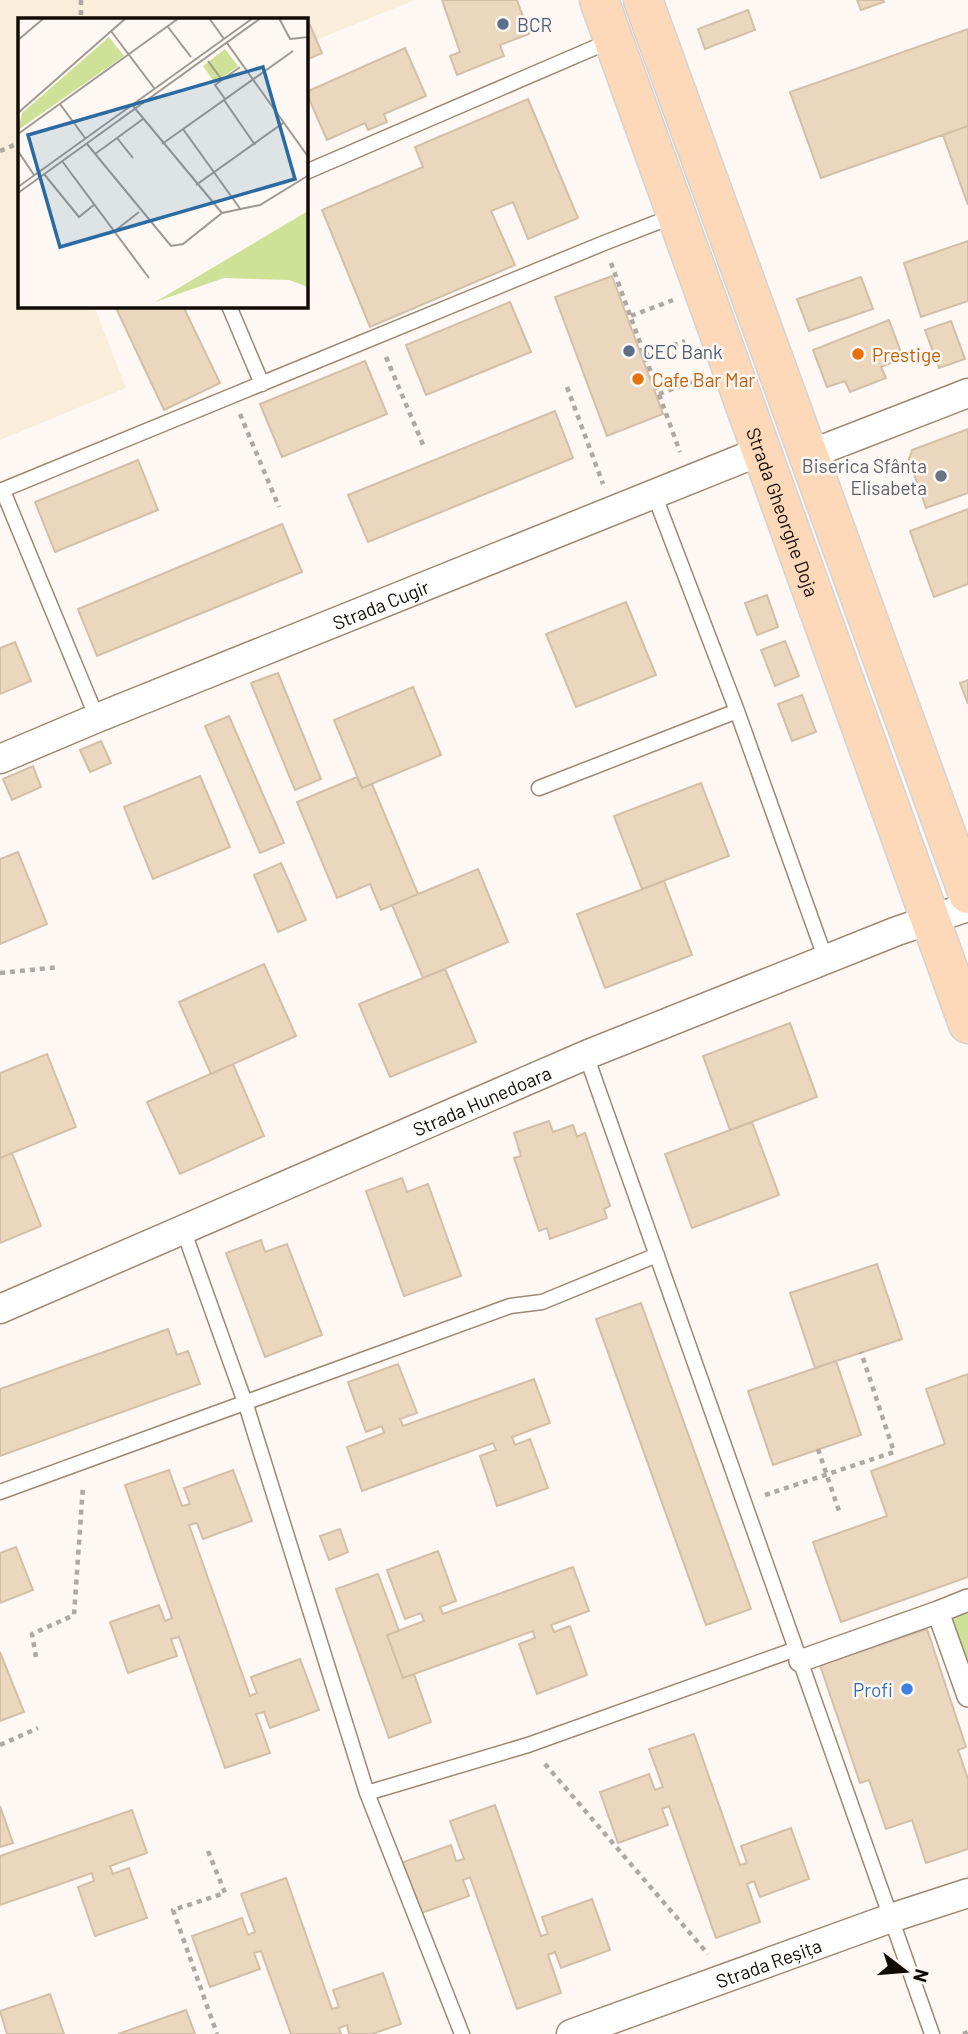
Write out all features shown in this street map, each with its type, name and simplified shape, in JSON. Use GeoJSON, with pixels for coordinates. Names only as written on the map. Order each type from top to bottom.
{"type":"FeatureCollection","features":[{"type":"Feature","properties":{"kind":"main road","name":"Strada Gheorghe Doja"},"geometry":{"type":"LineString","coordinates":[[599,0],[968,1024]]}},
{"type":"Feature","properties":{"kind":"main road"},"geometry":{"type":"LineString","coordinates":[[643,0],[968,894]]}},
{"type":"Feature","properties":{"kind":"street"},"geometry":{"type":"LineString","coordinates":[[807,455],[968,393]]}},
{"type":"Feature","properties":{"kind":"street","name":"Strada Cugir"},"geometry":{"type":"LineString","coordinates":[[0,759],[761,451]]}},
{"type":"Feature","properties":{"kind":"street","name":"Strada Hunedoara"},"geometry":{"type":"LineString","coordinates":[[0,1309],[586,1055],[930,919],[968,907]]}},
{"type":"Feature","properties":{"kind":"street"},"geometry":{"type":"LineString","coordinates":[[798,1655],[938,1612],[968,1600]]}},
{"type":"Feature","properties":{"kind":"street"},"geometry":{"type":"LineString","coordinates":[[938,1612],[964,1673],[968,1696]]}},
{"type":"Feature","properties":{"kind":"street","name":"Strada Reșița"},"geometry":{"type":"LineString","coordinates":[[571,2034],[891,1918],[968,1893]]}},
{"type":"Feature","properties":{"kind":"lane"},"geometry":{"type":"LineString","coordinates":[[308,171],[614,39]]}},
{"type":"Feature","properties":{"kind":"lane"},"geometry":{"type":"LineString","coordinates":[[97,718],[2,491],[677,215]]}},
{"type":"Feature","properties":{"kind":"lane"},"geometry":{"type":"LineString","coordinates":[[230,308],[262,384]]}},
{"type":"Feature","properties":{"kind":"lane"},"geometry":{"type":"LineString","coordinates":[[654,494],[737,711],[826,960]]}},
{"type":"Feature","properties":{"kind":"lane"},"geometry":{"type":"LineString","coordinates":[[539,788],[737,711]]}},
{"type":"Feature","properties":{"kind":"lane"},"geometry":{"type":"LineString","coordinates":[[586,1055],[932,2034]]}},
{"type":"Feature","properties":{"kind":"lane"},"geometry":{"type":"LineString","coordinates":[[183,1229],[245,1404],[367,1793],[462,2034]]}},
{"type":"Feature","properties":{"kind":"lane"},"geometry":{"type":"LineString","coordinates":[[0,1492],[510,1306],[542,1302],[657,1255]]}},
{"type":"Feature","properties":{"kind":"lane"},"geometry":{"type":"LineString","coordinates":[[367,1793],[528,1745],[798,1655]]}},
{"type":"Feature","properties":{"kind":"path"},"geometry":{"type":"LineString","coordinates":[[81,0],[81,18]]}},
{"type":"Feature","properties":{"kind":"path"},"geometry":{"type":"LineString","coordinates":[[0,151],[18,143]]}},
{"type":"Feature","properties":{"kind":"path"},"geometry":{"type":"LineString","coordinates":[[604,243],[690,480]]}},
{"type":"Feature","properties":{"kind":"path"},"geometry":{"type":"LineString","coordinates":[[631,316],[681,297]]}},
{"type":"Feature","properties":{"kind":"path"},"geometry":{"type":"LineString","coordinates":[[378,336],[424,447]]}},
{"type":"Feature","properties":{"kind":"path"},"geometry":{"type":"LineString","coordinates":[[645,356],[696,337]]}},
{"type":"Feature","properties":{"kind":"path"},"geometry":{"type":"LineString","coordinates":[[659,394],[710,375]]}},
{"type":"Feature","properties":{"kind":"path"},"geometry":{"type":"LineString","coordinates":[[567,387],[613,511]]}},
{"type":"Feature","properties":{"kind":"path"},"geometry":{"type":"LineString","coordinates":[[233,396],[279,507]]}},
{"type":"Feature","properties":{"kind":"path"},"geometry":{"type":"LineString","coordinates":[[0,973],[60,967]]}},
{"type":"Feature","properties":{"kind":"path"},"geometry":{"type":"LineString","coordinates":[[744,1502],[894,1452],[861,1352]]}},
{"type":"Feature","properties":{"kind":"path"},"geometry":{"type":"LineString","coordinates":[[818,1449],[840,1514]]}},
{"type":"Feature","properties":{"kind":"path"},"geometry":{"type":"LineString","coordinates":[[36,1657],[32,1634],[74,1615],[85,1462]]}},
{"type":"Feature","properties":{"kind":"path"},"geometry":{"type":"LineString","coordinates":[[0,1745],[38,1728]]}},
{"type":"Feature","properties":{"kind":"path"},"geometry":{"type":"LineString","coordinates":[[528,1745],[712,1958]]}},
{"type":"Feature","properties":{"kind":"path"},"geometry":{"type":"LineString","coordinates":[[208,1851],[225,1893],[173,1910],[217,2034]]}},
{"type":"Feature","properties":{"kind":"shaded area"},"geometry":{"type":"Polygon","coordinates":[[[0,0],[415,0],[308,43],[308,18],[18,18],[18,308],[95,308],[126,388],[0,440],[0,0]]]}},
{"type":"Feature","properties":{"kind":"green space"},"geometry":{"type":"Polygon","coordinates":[[[968,1612],[968,1666],[950,1618],[968,1612]]]}},
{"type":"Feature","properties":{"kind":"building"},"geometry":{"type":"Polygon","coordinates":[[[442,0],[517,0],[529,34],[500,45],[504,56],[457,75],[450,56],[460,52],[442,0]]]}},
{"type":"Feature","properties":{"kind":"building"},"geometry":{"type":"Polygon","coordinates":[[[857,0],[883,0],[884,2],[861,10],[857,0]]]}},
{"type":"Feature","properties":{"kind":"building"},"geometry":{"type":"Polygon","coordinates":[[[748,10],[755,30],[705,49],[698,29],[748,10]]]}},
{"type":"Feature","properties":{"kind":"building"},"geometry":{"type":"Polygon","coordinates":[[[308,26],[322,53],[308,59],[308,26]]]}},
{"type":"Feature","properties":{"kind":"building"},"geometry":{"type":"Polygon","coordinates":[[[968,29],[968,126],[821,178],[790,92],[968,29]]]}},
{"type":"Feature","properties":{"kind":"building"},"geometry":{"type":"Polygon","coordinates":[[[405,48],[426,96],[384,114],[387,122],[368,130],[365,123],[327,140],[308,91],[405,48]]]}},
{"type":"Feature","properties":{"kind":"building"},"geometry":{"type":"Polygon","coordinates":[[[528,99],[578,218],[528,239],[513,202],[491,211],[515,265],[370,327],[322,210],[423,167],[415,147],[528,99]]]}},
{"type":"Feature","properties":{"kind":"building"},"geometry":{"type":"Polygon","coordinates":[[[968,126],[968,205],[943,135],[968,126]]]}},
{"type":"Feature","properties":{"kind":"building"},"geometry":{"type":"Polygon","coordinates":[[[968,241],[968,301],[921,317],[904,263],[968,241]]]}},
{"type":"Feature","properties":{"kind":"building"},"geometry":{"type":"Polygon","coordinates":[[[612,276],[663,414],[607,436],[555,297],[612,276]]]}},
{"type":"Feature","properties":{"kind":"building"},"geometry":{"type":"Polygon","coordinates":[[[861,277],[873,309],[809,331],[797,299],[861,277]]]}},
{"type":"Feature","properties":{"kind":"building"},"geometry":{"type":"Polygon","coordinates":[[[510,302],[531,352],[426,395],[406,345],[510,302]]]}},
{"type":"Feature","properties":{"kind":"building"},"geometry":{"type":"Polygon","coordinates":[[[116,308],[184,308],[220,383],[164,410],[116,308]]]}},
{"type":"Feature","properties":{"kind":"building","name":"Prestige"},"geometry":{"type":"Polygon","coordinates":[[[889,320],[903,358],[881,367],[886,378],[850,392],[845,381],[827,387],[813,350],[889,320]]]}},
{"type":"Feature","properties":{"kind":"building"},"geometry":{"type":"Polygon","coordinates":[[[951,321],[965,359],[939,368],[925,330],[951,321]]]}},
{"type":"Feature","properties":{"kind":"building"},"geometry":{"type":"Polygon","coordinates":[[[365,361],[387,414],[282,457],[260,404],[365,361]]]}},
{"type":"Feature","properties":{"kind":"building"},"geometry":{"type":"Polygon","coordinates":[[[555,411],[573,458],[368,542],[348,495],[555,411]]]}},
{"type":"Feature","properties":{"kind":"building","name":"Biserica Sfânta Elisabeta"},"geometry":{"type":"Polygon","coordinates":[[[968,429],[968,493],[926,508],[909,460],[912,450],[968,429]]]}},
{"type":"Feature","properties":{"kind":"building"},"geometry":{"type":"Polygon","coordinates":[[[138,460],[158,510],[55,552],[35,502],[138,460]]]}},
{"type":"Feature","properties":{"kind":"building"},"geometry":{"type":"Polygon","coordinates":[[[968,509],[968,584],[934,597],[910,531],[968,509]]]}},
{"type":"Feature","properties":{"kind":"building"},"geometry":{"type":"Polygon","coordinates":[[[282,524],[302,572],[97,656],[78,609],[282,524]]]}},
{"type":"Feature","properties":{"kind":"building"},"geometry":{"type":"Polygon","coordinates":[[[767,595],[778,627],[757,635],[745,603],[767,595]]]}},
{"type":"Feature","properties":{"kind":"building"},"geometry":{"type":"Polygon","coordinates":[[[626,602],[656,675],[576,707],[546,634],[626,602]]]}},
{"type":"Feature","properties":{"kind":"building"},"geometry":{"type":"Polygon","coordinates":[[[785,641],[799,676],[775,686],[761,650],[785,641]]]}},
{"type":"Feature","properties":{"kind":"building"},"geometry":{"type":"Polygon","coordinates":[[[15,642],[31,681],[0,694],[0,648],[15,642]]]}},
{"type":"Feature","properties":{"kind":"building"},"geometry":{"type":"Polygon","coordinates":[[[278,673],[321,779],[295,790],[251,683],[278,673]]]}},
{"type":"Feature","properties":{"kind":"building"},"geometry":{"type":"Polygon","coordinates":[[[968,680],[968,704],[960,683],[968,680]]]}},
{"type":"Feature","properties":{"kind":"building"},"geometry":{"type":"Polygon","coordinates":[[[413,687],[441,755],[362,788],[334,720],[413,687]]]}},
{"type":"Feature","properties":{"kind":"building"},"geometry":{"type":"Polygon","coordinates":[[[802,695],[816,732],[792,741],[778,704],[802,695]]]}},
{"type":"Feature","properties":{"kind":"building"},"geometry":{"type":"Polygon","coordinates":[[[229,716],[284,843],[260,853],[205,726],[229,716]]]}},
{"type":"Feature","properties":{"kind":"building"},"geometry":{"type":"Polygon","coordinates":[[[101,741],[111,763],[90,772],[80,750],[101,741]]]}},
{"type":"Feature","properties":{"kind":"building"},"geometry":{"type":"Polygon","coordinates":[[[33,766],[41,787],[12,800],[3,779],[33,766]]]}},
{"type":"Feature","properties":{"kind":"building"},"geometry":{"type":"Polygon","coordinates":[[[200,776],[230,847],[153,879],[124,807],[200,776]]]}},
{"type":"Feature","properties":{"kind":"building"},"geometry":{"type":"Polygon","coordinates":[[[357,777],[362,788],[372,784],[418,894],[381,910],[370,884],[337,898],[297,802],[357,777]]]}},
{"type":"Feature","properties":{"kind":"building"},"geometry":{"type":"Polygon","coordinates":[[[701,783],[729,856],[642,889],[614,816],[701,783]]]}},
{"type":"Feature","properties":{"kind":"building"},"geometry":{"type":"Polygon","coordinates":[[[18,852],[47,924],[0,944],[0,859],[18,852]]]}},
{"type":"Feature","properties":{"kind":"building"},"geometry":{"type":"Polygon","coordinates":[[[281,863],[306,920],[278,932],[254,875],[281,863]]]}},
{"type":"Feature","properties":{"kind":"building"},"geometry":{"type":"Polygon","coordinates":[[[478,869],[508,942],[423,978],[392,905],[478,869]]]}},
{"type":"Feature","properties":{"kind":"building"},"geometry":{"type":"Polygon","coordinates":[[[664,881],[692,955],[605,988],[577,914],[664,881]]]}},
{"type":"Feature","properties":{"kind":"building"},"geometry":{"type":"Polygon","coordinates":[[[264,964],[296,1036],[211,1074],[179,1002],[264,964]]]}},
{"type":"Feature","properties":{"kind":"building"},"geometry":{"type":"Polygon","coordinates":[[[445,969],[476,1042],[390,1077],[359,1004],[445,969]]]}},
{"type":"Feature","properties":{"kind":"building"},"geometry":{"type":"Polygon","coordinates":[[[790,1023],[817,1097],[730,1130],[703,1056],[790,1023]]]}},
{"type":"Feature","properties":{"kind":"building"},"geometry":{"type":"Polygon","coordinates":[[[47,1054],[76,1127],[0,1158],[0,1073],[47,1054]]]}},
{"type":"Feature","properties":{"kind":"building"},"geometry":{"type":"Polygon","coordinates":[[[233,1064],[264,1136],[180,1174],[147,1102],[233,1064]]]}},
{"type":"Feature","properties":{"kind":"building"},"geometry":{"type":"Polygon","coordinates":[[[549,1121],[553,1132],[573,1125],[577,1137],[585,1133],[610,1206],[604,1209],[607,1218],[550,1239],[547,1228],[539,1231],[514,1158],[521,1156],[514,1133],[549,1121]]]}},
{"type":"Feature","properties":{"kind":"building"},"geometry":{"type":"Polygon","coordinates":[[[752,1122],[779,1195],[692,1228],[665,1154],[752,1122]]]}},
{"type":"Feature","properties":{"kind":"building"},"geometry":{"type":"Polygon","coordinates":[[[12,1153],[41,1226],[0,1243],[0,1158],[12,1153]]]}},
{"type":"Feature","properties":{"kind":"building"},"geometry":{"type":"Polygon","coordinates":[[[402,1178],[407,1192],[428,1184],[461,1276],[404,1296],[366,1191],[402,1178]]]}},
{"type":"Feature","properties":{"kind":"building"},"geometry":{"type":"Polygon","coordinates":[[[261,1240],[265,1252],[287,1244],[322,1335],[265,1357],[226,1253],[261,1240]]]}},
{"type":"Feature","properties":{"kind":"building"},"geometry":{"type":"Polygon","coordinates":[[[877,1264],[902,1339],[815,1368],[790,1293],[877,1264]]]}},
{"type":"Feature","properties":{"kind":"building"},"geometry":{"type":"Polygon","coordinates":[[[641,1303],[751,1609],[706,1625],[596,1319],[641,1303]]]}},
{"type":"Feature","properties":{"kind":"building"},"geometry":{"type":"Polygon","coordinates":[[[168,1329],[177,1355],[188,1351],[200,1384],[0,1456],[0,1389],[168,1329]]]}},
{"type":"Feature","properties":{"kind":"building"},"geometry":{"type":"Polygon","coordinates":[[[836,1361],[861,1435],[773,1465],[748,1391],[836,1361]]]}},
{"type":"Feature","properties":{"kind":"building"},"geometry":{"type":"Polygon","coordinates":[[[398,1364],[417,1413],[400,1419],[403,1426],[534,1379],[550,1423],[512,1437],[515,1445],[530,1439],[548,1488],[497,1506],[480,1456],[496,1450],[493,1443],[362,1491],[347,1447],[384,1433],[382,1426],[366,1432],[348,1382],[398,1364]]]}},
{"type":"Feature","properties":{"kind":"building"},"geometry":{"type":"Polygon","coordinates":[[[968,1374],[968,1577],[841,1622],[813,1542],[887,1516],[871,1471],[945,1444],[926,1389],[968,1374]]]}},
{"type":"Feature","properties":{"kind":"building"},"geometry":{"type":"Polygon","coordinates":[[[169,1470],[182,1506],[190,1504],[184,1488],[233,1470],[252,1521],[203,1539],[197,1523],[189,1525],[250,1696],[257,1693],[251,1677],[300,1659],[319,1710],[270,1728],[264,1712],[256,1714],[270,1753],[225,1768],[179,1637],[171,1639],[177,1656],[128,1673],[110,1622],[159,1605],[165,1621],[172,1618],[125,1485],[169,1470]]]}},
{"type":"Feature","properties":{"kind":"building"},"geometry":{"type":"Polygon","coordinates":[[[340,1529],[348,1552],[329,1560],[320,1536],[340,1529]]]}},
{"type":"Feature","properties":{"kind":"building"},"geometry":{"type":"Polygon","coordinates":[[[16,1547],[33,1590],[0,1603],[0,1553],[16,1547]]]}},
{"type":"Feature","properties":{"kind":"building"},"geometry":{"type":"Polygon","coordinates":[[[438,1551],[456,1601],[440,1607],[443,1614],[573,1567],[589,1611],[551,1625],[554,1632],[570,1626],[587,1675],[537,1694],[519,1644],[535,1638],[533,1631],[403,1678],[387,1635],[424,1621],[421,1613],[405,1619],[387,1570],[438,1551]]]}},
{"type":"Feature","properties":{"kind":"building"},"geometry":{"type":"Polygon","coordinates":[[[378,1574],[399,1631],[387,1635],[403,1678],[414,1674],[431,1722],[389,1738],[336,1589],[378,1574]]]}},
{"type":"Feature","properties":{"kind":"building"},"geometry":{"type":"Polygon","coordinates":[[[927,1629],[966,1747],[958,1750],[968,1779],[968,1849],[926,1863],[912,1820],[886,1829],[869,1780],[860,1783],[820,1665],[927,1629]]]}},
{"type":"Feature","properties":{"kind":"building"},"geometry":{"type":"Polygon","coordinates":[[[0,1652],[24,1712],[0,1721],[0,1652]]]}},
{"type":"Feature","properties":{"kind":"building"},"geometry":{"type":"Polygon","coordinates":[[[694,1734],[740,1865],[747,1863],[741,1846],[791,1828],[809,1879],[760,1897],[754,1881],[747,1884],[760,1922],[716,1938],[669,1806],[662,1809],[668,1825],[618,1843],[600,1792],[649,1774],[655,1790],[663,1787],[649,1749],[694,1734]]]}},
{"type":"Feature","properties":{"kind":"building"},"geometry":{"type":"Polygon","coordinates":[[[495,1805],[541,1936],[548,1934],[542,1917],[592,1899],[610,1950],[561,1968],[555,1952],[548,1955],[561,1993],[517,2009],[470,1877],[463,1880],[469,1896],[419,1914],[401,1863],[451,1845],[456,1861],[464,1859],[450,1821],[495,1805]]]}},
{"type":"Feature","properties":{"kind":"building"},"geometry":{"type":"Polygon","coordinates":[[[0,1806],[13,1843],[0,1847],[0,1806]]]}},
{"type":"Feature","properties":{"kind":"building"},"geometry":{"type":"Polygon","coordinates":[[[132,1810],[147,1853],[110,1866],[113,1874],[129,1868],[147,1918],[95,1936],[78,1887],[94,1881],[92,1873],[0,1905],[0,1856],[132,1810]]]}},
{"type":"Feature","properties":{"kind":"building"},"geometry":{"type":"Polygon","coordinates":[[[286,1878],[332,2009],[339,2007],[333,1990],[383,1973],[401,2024],[372,2034],[349,2034],[347,2025],[339,2028],[341,2034],[291,2034],[261,1951],[254,1953],[260,1969],[210,1987],[192,1936],[242,1918],[248,1935],[255,1932],[241,1894],[286,1878]]]}},
{"type":"Feature","properties":{"kind":"building"},"geometry":{"type":"Polygon","coordinates":[[[50,1994],[64,2034],[7,2034],[0,2011],[50,1994]]]}},
{"type":"Feature","properties":{"kind":"building"},"geometry":{"type":"Polygon","coordinates":[[[186,2010],[195,2034],[118,2034],[186,2010]]]}},
{"type":"Feature","properties":{"kind":"place","name":"BCR"},"geometry":{"type":"Point","coordinates":[503,24]}},
{"type":"Feature","properties":{"kind":"place","name":"CEC Bank"},"geometry":{"type":"Point","coordinates":[629,351]}},
{"type":"Feature","properties":{"kind":"place","name":"Prestige"},"geometry":{"type":"Point","coordinates":[858,354]}},
{"type":"Feature","properties":{"kind":"place","name":"Cafe Bar Mar"},"geometry":{"type":"Point","coordinates":[638,379]}},
{"type":"Feature","properties":{"kind":"place","name":"Biserica Sfânta Elisabeta"},"geometry":{"type":"Point","coordinates":[941,476]}},
{"type":"Feature","properties":{"kind":"place","name":"Profi"},"geometry":{"type":"Point","coordinates":[907,1689]}}]}
